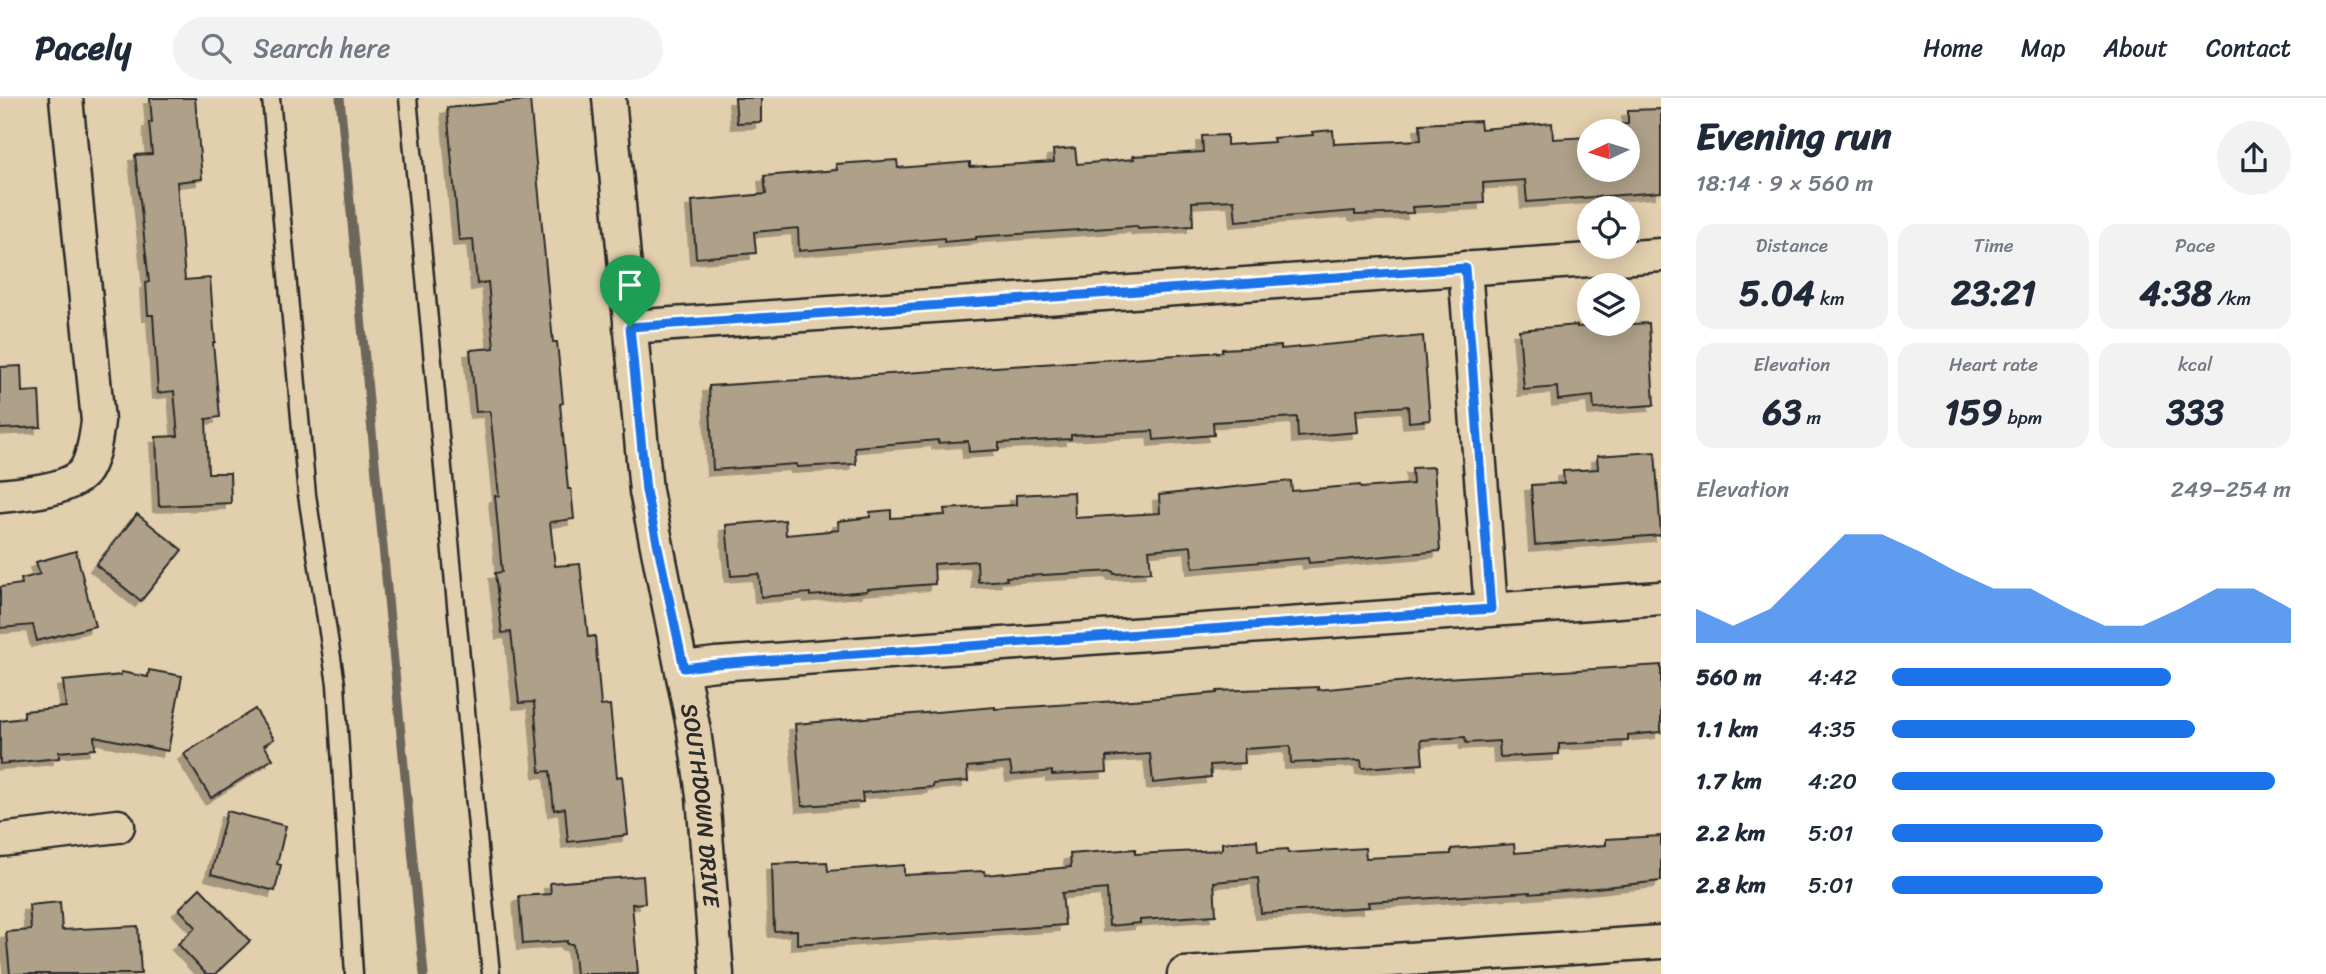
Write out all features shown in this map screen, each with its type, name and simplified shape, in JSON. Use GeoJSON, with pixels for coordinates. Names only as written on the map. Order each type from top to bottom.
{"type":"FeatureCollection","features":[{"type":"Feature","properties":{"kind":"street"},"geometry":{"type":"LineString","coordinates":[[0,496],[38,492],[65,484],[86,471],[94,447],[98,421],[66,98]]}},
{"type":"Feature","properties":{"kind":"street","name":"SOUTHDOWN DRIVE"},"geometry":{"type":"LineString","coordinates":[[609,98],[646,491],[684,668],[703,796],[717,974]]}},
{"type":"Feature","properties":{"kind":"street"},"geometry":{"type":"LineString","coordinates":[[630,327],[1661,255]]}},
{"type":"Feature","properties":{"kind":"street"},"geometry":{"type":"LineString","coordinates":[[1465,268],[1491,609]]}},
{"type":"Feature","properties":{"kind":"street"},"geometry":{"type":"LineString","coordinates":[[684,668],[1661,598]]}},
{"type":"Feature","properties":{"kind":"street"},"geometry":{"type":"LineString","coordinates":[[0,840],[118,826]]}},
{"type":"Feature","properties":{"kind":"street"},"geometry":{"type":"LineString","coordinates":[[1184,974],[1661,942]]}},
{"type":"Feature","properties":{"kind":"lane"},"geometry":{"type":"LineString","coordinates":[[271,98],[307,495],[336,684],[355,974]]}},
{"type":"Feature","properties":{"kind":"lane"},"geometry":{"type":"LineString","coordinates":[[408,98],[491,974]]}},
{"type":"Feature","properties":{"kind":"building"},"geometry":{"type":"Polygon","coordinates":[[[150,98],[195,98],[202,179],[177,182],[185,280],[210,278],[220,417],[206,419],[208,473],[230,473],[231,503],[159,506],[156,437],[178,436],[174,391],[158,393],[153,315],[148,315],[146,283],[149,282],[135,155],[152,154],[150,98]]]}},
{"type":"Feature","properties":{"kind":"building"},"geometry":{"type":"Polygon","coordinates":[[[735,98],[761,98],[761,122],[737,123],[735,98]]]}},
{"type":"Feature","properties":{"kind":"building"},"geometry":{"type":"Polygon","coordinates":[[[530,100],[553,342],[557,342],[563,403],[560,404],[568,489],[571,489],[574,519],[550,522],[555,566],[580,564],[588,637],[595,636],[601,706],[610,705],[617,777],[622,776],[628,835],[568,842],[565,808],[554,810],[550,771],[540,772],[534,702],[519,703],[511,632],[502,633],[495,573],[502,572],[495,496],[499,496],[490,411],[476,412],[470,350],[494,348],[488,282],[477,284],[473,239],[459,240],[447,108],[530,100]]]}},
{"type":"Feature","properties":{"kind":"building"},"geometry":{"type":"Polygon","coordinates":[[[1661,109],[1661,192],[1577,196],[1577,198],[1527,202],[1525,180],[1483,183],[1484,203],[1412,207],[1413,213],[1355,215],[1355,211],[1236,221],[1234,200],[1192,202],[1193,226],[1138,229],[1137,226],[976,237],[944,242],[944,238],[799,251],[798,228],[754,232],[756,253],[696,258],[692,201],[766,194],[764,176],[837,170],[836,164],[897,160],[898,168],[970,162],[970,167],[1054,162],[1053,150],[1075,148],[1077,164],[1134,159],[1133,156],[1203,152],[1202,136],[1227,135],[1227,145],[1274,142],[1273,138],[1313,135],[1312,132],[1333,130],[1334,144],[1421,140],[1420,124],[1480,121],[1481,129],[1552,123],[1553,139],[1577,138],[1577,182],[1640,182],[1640,119],[1628,119],[1628,110],[1661,109]]]}},
{"type":"Feature","properties":{"kind":"building"},"geometry":{"type":"Polygon","coordinates":[[[1649,323],[1654,405],[1594,409],[1593,396],[1558,400],[1557,387],[1524,390],[1519,330],[1577,325],[1577,336],[1640,336],[1640,324],[1649,323]]]}},
{"type":"Feature","properties":{"kind":"building"},"geometry":{"type":"Polygon","coordinates":[[[1423,336],[1430,420],[1409,422],[1408,406],[1356,410],[1358,432],[1298,437],[1297,417],[1213,422],[1214,435],[1154,440],[1153,431],[1071,435],[1071,439],[999,443],[999,450],[969,452],[968,441],[938,443],[938,440],[855,447],[856,464],[797,467],[796,464],[713,470],[709,386],[1222,352],[1222,349],[1281,346],[1281,349],[1423,336]]]}},
{"type":"Feature","properties":{"kind":"building"},"geometry":{"type":"Polygon","coordinates":[[[21,366],[22,392],[39,391],[41,427],[0,429],[0,367],[21,366]]]}},
{"type":"Feature","properties":{"kind":"building"},"geometry":{"type":"Polygon","coordinates":[[[1655,452],[1661,535],[1535,545],[1531,485],[1564,483],[1563,471],[1598,469],[1597,456],[1655,452]]]}},
{"type":"Feature","properties":{"kind":"building"},"geometry":{"type":"Polygon","coordinates":[[[1434,467],[1440,551],[1309,563],[1308,558],[1193,568],[1191,546],[1149,550],[1151,572],[1114,574],[1113,571],[1006,577],[1007,580],[978,582],[977,561],[934,564],[935,584],[810,596],[810,593],[761,597],[759,574],[731,576],[726,525],[785,520],[786,535],[839,530],[838,521],[870,517],[870,512],[891,510],[891,518],[945,515],[944,509],[1016,505],[1016,495],[1074,492],[1075,518],[1160,513],[1159,495],[1291,481],[1292,491],[1413,484],[1412,468],[1434,467]]]}},
{"type":"Feature","properties":{"kind":"building"},"geometry":{"type":"Polygon","coordinates":[[[137,514],[182,550],[141,601],[96,565],[137,514]]]}},
{"type":"Feature","properties":{"kind":"building"},"geometry":{"type":"Polygon","coordinates":[[[76,551],[95,626],[37,641],[33,625],[0,628],[0,587],[22,584],[21,579],[40,574],[36,562],[76,551]]]}},
{"type":"Feature","properties":{"kind":"building"},"geometry":{"type":"Polygon","coordinates":[[[1661,665],[1661,732],[1628,735],[1628,741],[1559,744],[1559,754],[1500,757],[1499,741],[1466,743],[1465,737],[1421,740],[1423,764],[1362,768],[1361,760],[1291,763],[1290,746],[1244,749],[1245,763],[1210,765],[1211,777],[1153,783],[1150,754],[1106,757],[1107,772],[1052,775],[1052,771],[1012,775],[1010,763],[967,767],[968,781],[862,793],[863,802],[802,806],[795,724],[995,707],[1146,699],[1217,691],[1318,687],[1318,690],[1428,679],[1661,665]]]}},
{"type":"Feature","properties":{"kind":"building"},"geometry":{"type":"Polygon","coordinates":[[[149,670],[182,676],[168,751],[94,736],[95,749],[59,752],[59,758],[0,764],[0,721],[24,718],[24,711],[66,707],[63,681],[121,675],[121,672],[148,677],[149,670]]]}},
{"type":"Feature","properties":{"kind":"building"},"geometry":{"type":"Polygon","coordinates":[[[255,709],[274,739],[264,745],[273,759],[211,798],[184,754],[255,709]]]}},
{"type":"Feature","properties":{"kind":"building"},"geometry":{"type":"Polygon","coordinates":[[[227,811],[286,826],[277,864],[281,865],[275,891],[211,874],[227,811]]]}},
{"type":"Feature","properties":{"kind":"building"},"geometry":{"type":"Polygon","coordinates":[[[1661,836],[1661,881],[1596,888],[1368,902],[1369,907],[1261,913],[1258,878],[1214,882],[1216,915],[1140,920],[1140,923],[1109,926],[1107,889],[1062,893],[1065,925],[797,944],[797,930],[774,931],[772,864],[827,862],[828,871],[904,865],[904,875],[984,871],[985,875],[1071,867],[1070,854],[1135,849],[1135,854],[1222,850],[1222,843],[1257,840],[1258,851],[1287,849],[1288,853],[1365,848],[1366,858],[1451,854],[1451,849],[1514,844],[1515,853],[1606,845],[1606,839],[1661,836]]]}},
{"type":"Feature","properties":{"kind":"building"},"geometry":{"type":"Polygon","coordinates":[[[643,876],[645,903],[632,904],[638,974],[576,974],[573,944],[567,944],[567,941],[523,944],[519,896],[551,894],[550,883],[643,876]]]}},
{"type":"Feature","properties":{"kind":"building"},"geometry":{"type":"Polygon","coordinates":[[[200,888],[250,941],[215,974],[206,974],[178,944],[196,927],[179,909],[200,888]]]}},
{"type":"Feature","properties":{"kind":"building"},"geometry":{"type":"Polygon","coordinates":[[[60,902],[62,930],[138,926],[141,974],[10,974],[6,932],[31,930],[29,905],[60,902]]]}},
{"type":"Feature","properties":{"kind":"waterway"},"geometry":{"type":"LineString","coordinates":[[340,98],[424,974]]}},
{"type":"Feature","properties":{"kind":"route"},"geometry":{"type":"LineString","coordinates":[[1465,268],[1491,609],[684,668],[646,491],[630,327],[1465,268]]}}]}
